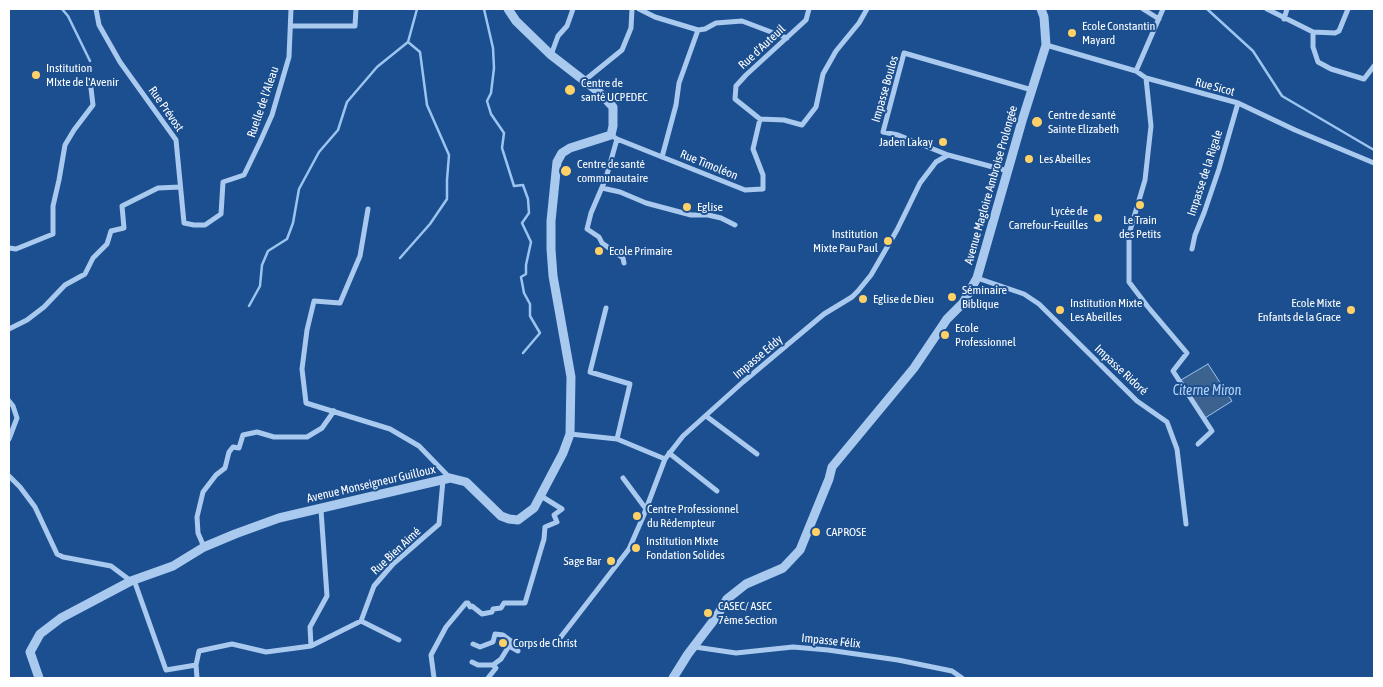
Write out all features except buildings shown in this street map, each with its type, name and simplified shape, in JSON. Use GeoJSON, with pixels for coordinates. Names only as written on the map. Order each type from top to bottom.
{"type":"FeatureCollection","features":[{"type":"Feature","properties":{"kind":"street","name":"Rue Prévost"},"geometry":{"type":"LineString","coordinates":[[96,9],[99,25],[120,62],[176,140],[184,223],[194,225]]}},
{"type":"Feature","properties":{"kind":"street","name":"Ruelle de l'Aleau"},"geometry":{"type":"LineString","coordinates":[[194,225],[205,225],[221,214],[223,182],[244,176],[272,115],[289,56],[291,9]]}},
{"type":"Feature","properties":{"kind":"street"},"geometry":{"type":"LineString","coordinates":[[291,26],[355,26],[356,9]]}},
{"type":"Feature","properties":{"kind":"street"},"geometry":{"type":"LineString","coordinates":[[508,9],[516,21],[551,55],[585,80],[613,107],[614,137],[602,188],[591,213],[587,230],[599,237],[602,244],[623,258],[624,263]]}},
{"type":"Feature","properties":{"kind":"street"},"geometry":{"type":"LineString","coordinates":[[551,55],[558,36],[567,26],[573,9]]}},
{"type":"Feature","properties":{"kind":"street"},"geometry":{"type":"LineString","coordinates":[[585,80],[622,50],[631,28],[632,9]]}},
{"type":"Feature","properties":{"kind":"street"},"geometry":{"type":"LineString","coordinates":[[639,9],[655,17],[698,30],[726,22],[742,21],[787,38]]}},
{"type":"Feature","properties":{"kind":"street","name":"Rue d'Auteuil"},"geometry":{"type":"LineString","coordinates":[[760,119],[736,99],[736,86],[806,20],[809,9]]}},
{"type":"Feature","properties":{"kind":"street"},"geometry":{"type":"LineString","coordinates":[[760,119],[784,120],[802,125],[816,107],[823,74],[836,51],[859,23],[867,9]]}},
{"type":"Feature","properties":{"kind":"street","name":"Avenue Magloire Ambroise Prolongée"},"geometry":{"type":"LineString","coordinates":[[673,678],[727,599],[746,584],[783,568],[800,550],[829,479],[832,467],[914,368],[946,319],[964,303],[977,278],[1046,45],[1044,17],[1041,9]]}},
{"type":"Feature","properties":{"kind":"street"},"geometry":{"type":"LineString","coordinates":[[1143,9],[1159,19]]}},
{"type":"Feature","properties":{"kind":"street"},"geometry":{"type":"LineString","coordinates":[[1136,71],[1164,9]]}},
{"type":"Feature","properties":{"kind":"street"},"geometry":{"type":"LineString","coordinates":[[1267,9],[1313,32],[1335,33],[1338,31],[1348,9]]}},
{"type":"Feature","properties":{"kind":"street"},"geometry":{"type":"LineString","coordinates":[[1284,19],[1286,9]]}},
{"type":"Feature","properties":{"kind":"street"},"geometry":{"type":"LineString","coordinates":[[662,157],[676,106],[679,83],[698,30]]}},
{"type":"Feature","properties":{"kind":"street"},"geometry":{"type":"LineString","coordinates":[[1313,32],[1313,46],[1318,62],[1331,70],[1364,79],[1374,66]]}},
{"type":"Feature","properties":{"kind":"street","name":"Rue Sicot"},"geometry":{"type":"LineString","coordinates":[[1046,45],[1136,71],[1146,78],[1238,103],[1294,130],[1374,163]]}},
{"type":"Feature","properties":{"kind":"street","name":"Impasse Boulos"},"geometry":{"type":"LineString","coordinates":[[948,155],[898,135],[883,132],[904,53],[1032,90]]}},
{"type":"Feature","properties":{"kind":"street"},"geometry":{"type":"LineString","coordinates":[[1146,78],[1151,126],[1145,180],[1129,234],[1129,282],[1186,353],[1173,371],[1212,431],[1198,444]]}},
{"type":"Feature","properties":{"kind":"street"},"geometry":{"type":"LineString","coordinates":[[9,248],[16,248],[53,234],[53,206],[60,180],[65,145],[93,105],[90,80]]}},
{"type":"Feature","properties":{"kind":"street","name":"Impasse de la Rigale"},"geometry":{"type":"LineString","coordinates":[[1192,249],[1195,234],[1213,187],[1238,103]]}},
{"type":"Feature","properties":{"kind":"street","name":"Rue Timoléon"},"geometry":{"type":"LineString","coordinates":[[614,137],[745,190],[763,189],[763,176],[754,149],[760,119]]}},
{"type":"Feature","properties":{"kind":"street","name":"Avenue Monseigneur Guilloux"},"geometry":{"type":"LineString","coordinates":[[39,678],[30,652],[40,634],[61,618],[133,580],[173,566],[204,547],[279,518],[321,510],[394,490],[447,479],[466,482],[500,516],[508,519],[518,520],[534,508],[563,453],[570,434],[571,377],[553,276],[551,249],[551,220],[557,162],[562,153],[570,148],[614,137]]}},
{"type":"Feature","properties":{"kind":"street"},"geometry":{"type":"LineString","coordinates":[[948,155],[1008,171]]}},
{"type":"Feature","properties":{"kind":"street","name":"Impasse Eddy"},"geometry":{"type":"LineString","coordinates":[[560,638],[629,549],[665,459],[682,436],[824,314],[852,297],[858,291],[871,276],[897,230],[920,183],[936,162],[948,155]]}},
{"type":"Feature","properties":{"kind":"street"},"geometry":{"type":"LineString","coordinates":[[9,329],[28,320],[44,307],[65,285],[85,274],[93,258],[107,244],[111,231],[124,228],[122,206],[158,188],[180,187]]}},
{"type":"Feature","properties":{"kind":"street"},"geometry":{"type":"LineString","coordinates":[[602,188],[620,192],[646,203],[691,215],[708,215],[722,218],[735,225]]}},
{"type":"Feature","properties":{"kind":"street"},"geometry":{"type":"LineString","coordinates":[[368,209],[360,256],[340,303],[314,301],[307,330],[302,369],[306,403],[390,429],[419,446],[447,479]]}},
{"type":"Feature","properties":{"kind":"street","name":"Impasse Ridoré"},"geometry":{"type":"LineString","coordinates":[[977,278],[1024,294],[1039,304],[1137,401],[1167,422],[1177,449],[1186,524]]}},
{"type":"Feature","properties":{"kind":"street"},"geometry":{"type":"LineString","coordinates":[[606,308],[590,372],[630,384],[616,439]]}},
{"type":"Feature","properties":{"kind":"street"},"geometry":{"type":"LineString","coordinates":[[9,401],[14,406],[17,418],[9,439]]}},
{"type":"Feature","properties":{"kind":"street"},"geometry":{"type":"LineString","coordinates":[[204,547],[198,533],[197,517],[203,492],[216,475],[225,468],[229,452],[233,447],[239,448],[243,435],[257,432],[274,437],[307,437],[322,428],[334,411]]}},
{"type":"Feature","properties":{"kind":"street"},"geometry":{"type":"LineString","coordinates":[[706,416],[757,454]]}},
{"type":"Feature","properties":{"kind":"street"},"geometry":{"type":"LineString","coordinates":[[570,434],[616,439],[665,459]]}},
{"type":"Feature","properties":{"kind":"street"},"geometry":{"type":"LineString","coordinates":[[670,453],[717,491]]}},
{"type":"Feature","properties":{"kind":"street"},"geometry":{"type":"LineString","coordinates":[[9,476],[36,508],[57,554],[63,557],[111,566],[133,580],[166,670],[196,665]]}},
{"type":"Feature","properties":{"kind":"street"},"geometry":{"type":"LineString","coordinates":[[623,478],[646,508]]}},
{"type":"Feature","properties":{"kind":"street","name":"Rue Bien Aimé"},"geometry":{"type":"LineString","coordinates":[[361,621],[374,586],[393,564],[439,524],[447,479]]}},
{"type":"Feature","properties":{"kind":"street"},"geometry":{"type":"LineString","coordinates":[[434,678],[431,655],[446,627],[466,603],[468,602],[470,607],[472,606],[482,614],[492,612],[493,608],[501,608],[504,604],[525,604],[544,539],[545,527],[557,522],[554,515],[562,509],[541,496]]}},
{"type":"Feature","properties":{"kind":"street"},"geometry":{"type":"LineString","coordinates":[[311,646],[310,627],[327,596],[321,510]]}},
{"type":"Feature","properties":{"kind":"street"},"geometry":{"type":"LineString","coordinates":[[197,678],[196,665],[199,651],[232,644],[266,652],[311,646],[361,621],[399,640]]}},
{"type":"Feature","properties":{"kind":"street"},"geometry":{"type":"LineString","coordinates":[[472,662],[478,665],[493,665],[501,659],[511,641],[504,634],[495,634],[493,642],[480,647],[473,644]]}},
{"type":"Feature","properties":{"kind":"street"},"geometry":{"type":"LineString","coordinates":[[509,646],[518,651]]}},
{"type":"Feature","properties":{"kind":"street","name":"Impasse Félix"},"geometry":{"type":"LineString","coordinates":[[694,647],[736,653],[793,647],[828,650],[898,660],[952,672],[962,678]]}},
{"type":"Feature","properties":{"kind":"street"},"geometry":{"type":"LineString","coordinates":[[488,678],[496,668],[493,665]]}},
{"type":"Feature","properties":{"kind":"water","name":"Citerne Miron"},"geometry":{"type":"Polygon","coordinates":[[[1208,364],[1232,401],[1205,418],[1181,380],[1208,364]]]}},
{"type":"Feature","properties":{"kind":"waterway"},"geometry":{"type":"LineString","coordinates":[[62,9],[68,16],[90,61]]}},
{"type":"Feature","properties":{"kind":"waterway"},"geometry":{"type":"LineString","coordinates":[[400,258],[430,224],[447,199],[449,155],[427,105],[420,52],[408,42],[417,9]]}},
{"type":"Feature","properties":{"kind":"waterway"},"geometry":{"type":"LineString","coordinates":[[484,9],[493,48],[494,68],[491,93],[487,101],[491,114],[504,133],[502,148],[514,186],[523,185],[528,199],[529,213],[522,223],[531,242],[526,274],[521,277],[524,293],[530,304],[530,316],[540,333],[523,353]]}},
{"type":"Feature","properties":{"kind":"waterway"},"geometry":{"type":"LineString","coordinates":[[1207,9],[1253,51],[1282,96],[1374,150]]}},
{"type":"Feature","properties":{"kind":"waterway"},"geometry":{"type":"LineString","coordinates":[[249,306],[260,286],[262,265],[268,251],[287,239],[293,223],[299,189],[319,152],[338,130],[347,102],[377,67],[408,42]]}},
{"type":"Feature","properties":{"kind":"place","name":"Ecole Constantin Mayard"},"geometry":{"type":"Point","coordinates":[1072,33]}},
{"type":"Feature","properties":{"kind":"place","name":"Institution MIxte de l'Avenir"},"geometry":{"type":"Point","coordinates":[36,75]}},
{"type":"Feature","properties":{"kind":"place","name":"Centre de santé UCPEDEC"},"geometry":{"type":"Point","coordinates":[570,90]}},
{"type":"Feature","properties":{"kind":"place","name":"Centre de santé Sainte Elizabeth"},"geometry":{"type":"Point","coordinates":[1037,122]}},
{"type":"Feature","properties":{"kind":"place","name":"Jaden Lakay"},"geometry":{"type":"Point","coordinates":[943,142]}},
{"type":"Feature","properties":{"kind":"place","name":"Les Abeilles"},"geometry":{"type":"Point","coordinates":[1029,159]}},
{"type":"Feature","properties":{"kind":"place","name":"Centre de santé communautaire"},"geometry":{"type":"Point","coordinates":[566,171]}},
{"type":"Feature","properties":{"kind":"place","name":"Le Train des Petits"},"geometry":{"type":"Point","coordinates":[1140,205]}},
{"type":"Feature","properties":{"kind":"place","name":"Eglise"},"geometry":{"type":"Point","coordinates":[687,207]}},
{"type":"Feature","properties":{"kind":"place","name":"Lycée de Carrefour-Feuilles"},"geometry":{"type":"Point","coordinates":[1098,218]}},
{"type":"Feature","properties":{"kind":"place","name":"Institution Mixte Pau Paul"},"geometry":{"type":"Point","coordinates":[888,241]}},
{"type":"Feature","properties":{"kind":"place","name":"Ecole Primaire"},"geometry":{"type":"Point","coordinates":[599,251]}},
{"type":"Feature","properties":{"kind":"place","name":"Séminaire Biblique"},"geometry":{"type":"Point","coordinates":[952,297]}},
{"type":"Feature","properties":{"kind":"place","name":"Eglise de Dieu"},"geometry":{"type":"Point","coordinates":[863,299]}},
{"type":"Feature","properties":{"kind":"place","name":"Institution Mixte Les Abeilles"},"geometry":{"type":"Point","coordinates":[1060,310]}},
{"type":"Feature","properties":{"kind":"place","name":"Ecole Mixte Enfants de la Grace"},"geometry":{"type":"Point","coordinates":[1351,310]}},
{"type":"Feature","properties":{"kind":"place","name":"Ecole Professionnel"},"geometry":{"type":"Point","coordinates":[945,335]}},
{"type":"Feature","properties":{"kind":"place","name":"Centre Professionnel du Rédempteur"},"geometry":{"type":"Point","coordinates":[637,516]}},
{"type":"Feature","properties":{"kind":"place","name":"CAPROSE"},"geometry":{"type":"Point","coordinates":[816,532]}},
{"type":"Feature","properties":{"kind":"place","name":"Institution Mixte Fondation Solides"},"geometry":{"type":"Point","coordinates":[636,548]}},
{"type":"Feature","properties":{"kind":"place","name":"Sage Bar"},"geometry":{"type":"Point","coordinates":[611,561]}},
{"type":"Feature","properties":{"kind":"place","name":"CASEC/ ASEC 7ème Section"},"geometry":{"type":"Point","coordinates":[708,613]}},
{"type":"Feature","properties":{"kind":"place","name":"Corps de Christ"},"geometry":{"type":"Point","coordinates":[503,643]}}]}
